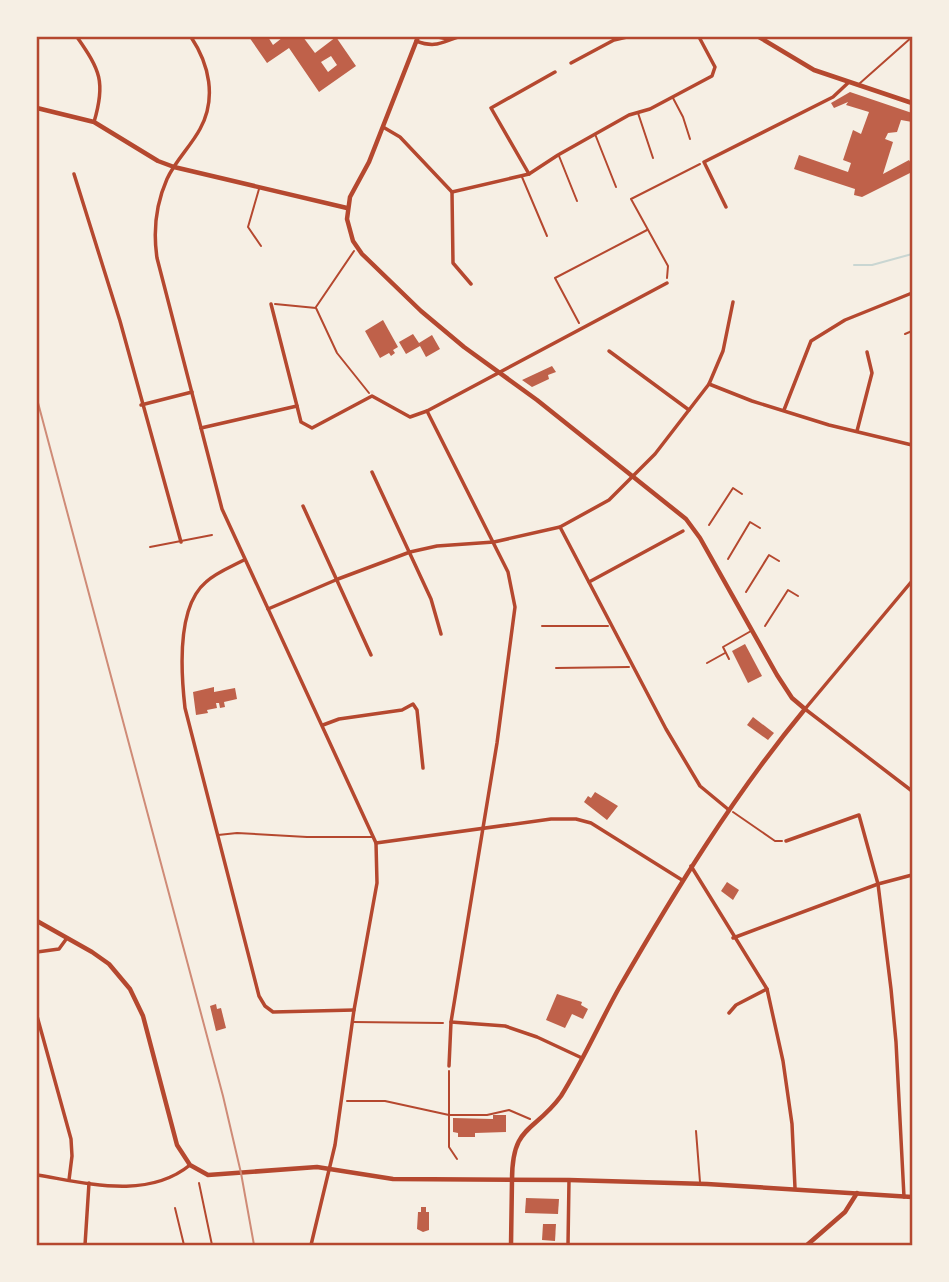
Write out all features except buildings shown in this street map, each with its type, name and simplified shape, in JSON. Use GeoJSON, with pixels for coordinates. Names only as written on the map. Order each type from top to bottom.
{"type":"FeatureCollection","features":[{"type":"Feature","properties":{"kind":"street"},"geometry":{"type":"LineString","coordinates":[[77,37],[94,62],[102,85],[94,122]]}},
{"type":"Feature","properties":{"kind":"street"},"geometry":{"type":"LineString","coordinates":[[191,37],[208,72],[208,106],[200,129],[167,178],[156,219],[155,244],[222,509],[376,843],[377,883],[354,1010],[342,1101],[331,1168],[324,1185],[311,1245]]}},
{"type":"Feature","properties":{"kind":"street"},"geometry":{"type":"LineString","coordinates":[[438,37],[450,40]]}},
{"type":"Feature","properties":{"kind":"street"},"geometry":{"type":"LineString","coordinates":[[458,37],[439,45],[428,46],[417,39],[369,162],[350,197],[347,208],[349,229],[357,246],[421,311],[634,476],[692,526],[792,698],[912,792]]}},
{"type":"Feature","properties":{"kind":"street"},"geometry":{"type":"LineString","coordinates":[[571,63],[614,40],[627,37]]}},
{"type":"Feature","properties":{"kind":"street"},"geometry":{"type":"LineString","coordinates":[[452,192],[529,174],[595,134],[638,112],[650,109],[715,72],[699,37]]}},
{"type":"Feature","properties":{"kind":"street"},"geometry":{"type":"LineString","coordinates":[[759,37],[814,70],[912,103]]}},
{"type":"Feature","properties":{"kind":"street"},"geometry":{"type":"LineString","coordinates":[[529,174],[491,108],[555,72]]}},
{"type":"Feature","properties":{"kind":"street"},"geometry":{"type":"LineString","coordinates":[[726,207],[704,162],[833,97],[849,82]]}},
{"type":"Feature","properties":{"kind":"street"},"geometry":{"type":"LineString","coordinates":[[37,108],[94,122],[158,161],[174,167],[347,208]]}},
{"type":"Feature","properties":{"kind":"street"},"geometry":{"type":"LineString","coordinates":[[383,127],[400,137],[452,192],[453,263],[471,284]]}},
{"type":"Feature","properties":{"kind":"street"},"geometry":{"type":"LineString","coordinates":[[74,174],[113,299],[181,542]]}},
{"type":"Feature","properties":{"kind":"street"},"geometry":{"type":"LineString","coordinates":[[271,304],[301,422],[312,428],[372,396],[410,417],[426,411],[667,282]]}},
{"type":"Feature","properties":{"kind":"street"},"geometry":{"type":"LineString","coordinates":[[784,410],[811,341],[845,320],[912,293]]}},
{"type":"Feature","properties":{"kind":"street"},"geometry":{"type":"LineString","coordinates":[[268,609],[410,552],[437,546],[494,542],[560,527],[609,500],[655,454],[709,384],[723,351],[733,302]]}},
{"type":"Feature","properties":{"kind":"street"},"geometry":{"type":"LineString","coordinates":[[609,351],[689,410]]}},
{"type":"Feature","properties":{"kind":"street"},"geometry":{"type":"LineString","coordinates":[[857,431],[873,373],[867,352]]}},
{"type":"Feature","properties":{"kind":"street"},"geometry":{"type":"LineString","coordinates":[[709,384],[829,425],[912,445]]}},
{"type":"Feature","properties":{"kind":"street"},"geometry":{"type":"LineString","coordinates":[[141,405],[192,392]]}},
{"type":"Feature","properties":{"kind":"street"},"geometry":{"type":"LineString","coordinates":[[201,428],[297,406]]}},
{"type":"Feature","properties":{"kind":"street"},"geometry":{"type":"LineString","coordinates":[[426,411],[508,572],[515,607],[511,653],[451,1022],[449,1066]]}},
{"type":"Feature","properties":{"kind":"street"},"geometry":{"type":"LineString","coordinates":[[372,472],[410,552],[434,609],[441,635]]}},
{"type":"Feature","properties":{"kind":"street"},"geometry":{"type":"LineString","coordinates":[[303,506],[371,655]]}},
{"type":"Feature","properties":{"kind":"street"},"geometry":{"type":"LineString","coordinates":[[560,527],[666,729],[700,786],[729,810]]}},
{"type":"Feature","properties":{"kind":"street"},"geometry":{"type":"LineString","coordinates":[[589,583],[683,531]]}},
{"type":"Feature","properties":{"kind":"street"},"geometry":{"type":"LineString","coordinates":[[244,560],[204,583],[195,595],[185,625],[182,651],[185,708],[216,836],[259,996],[265,1006],[273,1012],[354,1010]]}},
{"type":"Feature","properties":{"kind":"street"},"geometry":{"type":"LineString","coordinates":[[511,1245],[513,1153],[516,1145],[535,1121],[553,1107],[682,880],[761,763],[912,581]]}},
{"type":"Feature","properties":{"kind":"street"},"geometry":{"type":"LineString","coordinates":[[323,725],[369,713],[402,710],[413,704],[417,710],[423,768]]}},
{"type":"Feature","properties":{"kind":"street"},"geometry":{"type":"LineString","coordinates":[[786,841],[859,815],[878,884],[896,1042],[904,1197]]}},
{"type":"Feature","properties":{"kind":"street"},"geometry":{"type":"LineString","coordinates":[[376,843],[551,819],[576,819],[591,823],[682,880]]}},
{"type":"Feature","properties":{"kind":"street"},"geometry":{"type":"LineString","coordinates":[[691,866],[766,989],[783,1061],[792,1124],[795,1188]]}},
{"type":"Feature","properties":{"kind":"street"},"geometry":{"type":"LineString","coordinates":[[733,938],[878,884],[912,875]]}},
{"type":"Feature","properties":{"kind":"street"},"geometry":{"type":"LineString","coordinates":[[37,921],[109,964],[134,995],[143,1016],[177,1144],[190,1166],[199,1172],[220,1175],[294,1167],[331,1168],[393,1179],[700,1184],[912,1197]]}},
{"type":"Feature","properties":{"kind":"street"},"geometry":{"type":"LineString","coordinates":[[37,952],[59,949],[67,939]]}},
{"type":"Feature","properties":{"kind":"street"},"geometry":{"type":"LineString","coordinates":[[729,1013],[736,1005],[766,989]]}},
{"type":"Feature","properties":{"kind":"street"},"geometry":{"type":"LineString","coordinates":[[37,1016],[71,1139],[69,1180]]}},
{"type":"Feature","properties":{"kind":"street"},"geometry":{"type":"LineString","coordinates":[[451,1022],[505,1026],[537,1037],[582,1058]]}},
{"type":"Feature","properties":{"kind":"street"},"geometry":{"type":"LineString","coordinates":[[37,1175],[128,1187],[156,1184],[190,1166]]}},
{"type":"Feature","properties":{"kind":"street"},"geometry":{"type":"LineString","coordinates":[[568,1245],[569,1180]]}},
{"type":"Feature","properties":{"kind":"street"},"geometry":{"type":"LineString","coordinates":[[85,1245],[89,1183]]}},
{"type":"Feature","properties":{"kind":"street"},"geometry":{"type":"LineString","coordinates":[[807,1245],[845,1212],[857,1193]]}},
{"type":"Feature","properties":{"kind":"lane"},"geometry":{"type":"LineString","coordinates":[[859,85],[912,37]]}},
{"type":"Feature","properties":{"kind":"lane"},"geometry":{"type":"LineString","coordinates":[[672,97],[683,117],[690,139]]}},
{"type":"Feature","properties":{"kind":"lane"},"geometry":{"type":"LineString","coordinates":[[638,112],[653,158]]}},
{"type":"Feature","properties":{"kind":"lane"},"geometry":{"type":"LineString","coordinates":[[595,134],[616,187]]}},
{"type":"Feature","properties":{"kind":"lane"},"geometry":{"type":"LineString","coordinates":[[558,155],[577,201]]}},
{"type":"Feature","properties":{"kind":"lane"},"geometry":{"type":"LineString","coordinates":[[522,176],[547,236]]}},
{"type":"Feature","properties":{"kind":"lane"},"geometry":{"type":"LineString","coordinates":[[259,188],[248,227],[261,246]]}},
{"type":"Feature","properties":{"kind":"lane"},"geometry":{"type":"LineString","coordinates":[[150,547],[212,535]]}},
{"type":"Feature","properties":{"kind":"lane"},"geometry":{"type":"LineString","coordinates":[[729,659],[723,647],[752,631]]}},
{"type":"Feature","properties":{"kind":"lane"},"geometry":{"type":"LineString","coordinates":[[707,663],[726,653]]}},
{"type":"Feature","properties":{"kind":"lane"},"geometry":{"type":"LineString","coordinates":[[216,836],[237,832],[307,837],[374,837]]}},
{"type":"Feature","properties":{"kind":"lane"},"geometry":{"type":"LineString","coordinates":[[353,1022],[443,1023]]}},
{"type":"Feature","properties":{"kind":"lane"},"geometry":{"type":"LineString","coordinates":[[696,1131],[700,1184]]}},
{"type":"Feature","properties":{"kind":"lane"},"geometry":{"type":"LineString","coordinates":[[175,1208],[184,1245]]}},
{"type":"Feature","properties":{"kind":"path"},"geometry":{"type":"LineString","coordinates":[[667,282],[668,266],[631,199],[704,162]]}},
{"type":"Feature","properties":{"kind":"path"},"geometry":{"type":"LineString","coordinates":[[582,329],[555,278],[648,229]]}},
{"type":"Feature","properties":{"kind":"path"},"geometry":{"type":"LineString","coordinates":[[316,308],[357,246]]}},
{"type":"Feature","properties":{"kind":"path"},"geometry":{"type":"LineString","coordinates":[[271,304],[316,308]]}},
{"type":"Feature","properties":{"kind":"path"},"geometry":{"type":"LineString","coordinates":[[316,308],[337,353],[372,396]]}},
{"type":"Feature","properties":{"kind":"path"},"geometry":{"type":"LineString","coordinates":[[905,334],[912,331]]}},
{"type":"Feature","properties":{"kind":"path"},"geometry":{"type":"LineString","coordinates":[[709,526],[733,488],[742,494]]}},
{"type":"Feature","properties":{"kind":"path"},"geometry":{"type":"LineString","coordinates":[[728,559],[750,522],[760,528]]}},
{"type":"Feature","properties":{"kind":"path"},"geometry":{"type":"LineString","coordinates":[[746,592],[769,555],[779,561]]}},
{"type":"Feature","properties":{"kind":"path"},"geometry":{"type":"LineString","coordinates":[[765,626],[788,590],[798,596]]}},
{"type":"Feature","properties":{"kind":"path"},"geometry":{"type":"LineString","coordinates":[[542,625],[612,626]]}},
{"type":"Feature","properties":{"kind":"path"},"geometry":{"type":"LineString","coordinates":[[556,668],[634,667]]}},
{"type":"Feature","properties":{"kind":"path"},"geometry":{"type":"LineString","coordinates":[[729,810],[775,841],[786,841]]}},
{"type":"Feature","properties":{"kind":"path"},"geometry":{"type":"LineString","coordinates":[[37,952],[37,1016]]}},
{"type":"Feature","properties":{"kind":"path"},"geometry":{"type":"LineString","coordinates":[[449,1066],[449,1147],[457,1159]]}},
{"type":"Feature","properties":{"kind":"path"},"geometry":{"type":"LineString","coordinates":[[342,1101],[385,1101],[449,1115],[487,1115],[509,1110],[535,1121]]}},
{"type":"Feature","properties":{"kind":"path"},"geometry":{"type":"LineString","coordinates":[[199,1183],[212,1245]]}},
{"type":"Feature","properties":{"kind":"waterway"},"geometry":{"type":"LineString","coordinates":[[854,265],[872,265],[912,254]]}},
{"type":"Feature","properties":{"kind":"railway"},"geometry":{"type":"LineString","coordinates":[[37,399],[223,1096],[254,1245]]}}]}
